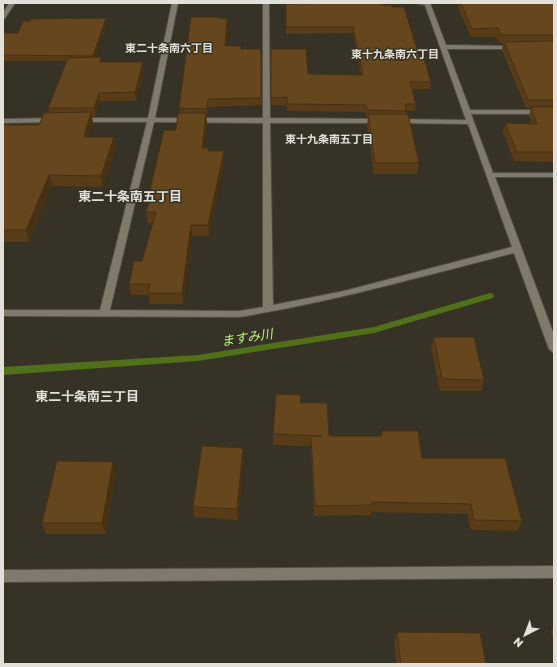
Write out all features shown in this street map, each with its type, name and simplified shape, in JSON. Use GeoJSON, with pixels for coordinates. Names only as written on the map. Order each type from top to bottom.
{"type":"FeatureCollection","features":[{"type":"Feature","properties":{"kind":"street"},"geometry":{"type":"LineString","coordinates":[[3,17],[12,3]]}},
{"type":"Feature","properties":{"kind":"street"},"geometry":{"type":"LineString","coordinates":[[104,314],[151,119],[175,3]]}},
{"type":"Feature","properties":{"kind":"street"},"geometry":{"type":"LineString","coordinates":[[266,3],[268,120],[268,310]]}},
{"type":"Feature","properties":{"kind":"street"},"geometry":{"type":"LineString","coordinates":[[417,3],[427,3],[554,348]]}},
{"type":"Feature","properties":{"kind":"street"},"geometry":{"type":"LineString","coordinates":[[443,47],[522,47]]}},
{"type":"Feature","properties":{"kind":"street"},"geometry":{"type":"LineString","coordinates":[[467,112],[554,112]]}},
{"type":"Feature","properties":{"kind":"street"},"geometry":{"type":"LineString","coordinates":[[3,121],[151,119],[471,122]]}},
{"type":"Feature","properties":{"kind":"street"},"geometry":{"type":"LineString","coordinates":[[490,175],[554,175]]}},
{"type":"Feature","properties":{"kind":"street"},"geometry":{"type":"LineString","coordinates":[[3,313],[239,314],[268,310],[517,249]]}},
{"type":"Feature","properties":{"kind":"street"},"geometry":{"type":"LineString","coordinates":[[3,576],[554,572]]}},
{"type":"Feature","properties":{"kind":"building"},"geometry":{"type":"Polygon","coordinates":[[[380,3],[381,5],[392,5],[392,7],[404,7],[420,59],[424,59],[431,82],[410,82],[416,104],[405,104],[406,111],[367,110],[366,105],[287,104],[287,97],[271,98],[271,49],[306,49],[308,74],[363,75],[353,27],[286,27],[286,4],[380,3]]]}},
{"type":"Feature","properties":{"kind":"building"},"geometry":{"type":"Polygon","coordinates":[[[461,3],[554,3],[554,35],[501,35],[498,28],[472,29],[461,3]]]}},
{"type":"Feature","properties":{"kind":"building"},"geometry":{"type":"Polygon","coordinates":[[[191,17],[214,17],[227,19],[225,46],[241,46],[241,49],[261,49],[261,98],[208,99],[207,109],[179,108],[191,17]]]}},
{"type":"Feature","properties":{"kind":"building"},"geometry":{"type":"Polygon","coordinates":[[[106,18],[93,56],[3,55],[3,33],[18,33],[23,21],[30,21],[31,19],[106,18]]]}},
{"type":"Feature","properties":{"kind":"building"},"geometry":{"type":"Polygon","coordinates":[[[554,41],[554,100],[528,100],[504,42],[554,41]]]}},
{"type":"Feature","properties":{"kind":"building"},"geometry":{"type":"Polygon","coordinates":[[[101,57],[100,62],[143,62],[135,92],[99,93],[94,108],[48,108],[68,58],[101,57]]]}},
{"type":"Feature","properties":{"kind":"building"},"geometry":{"type":"Polygon","coordinates":[[[531,107],[554,107],[554,152],[517,152],[505,123],[537,124],[531,107]]]}},
{"type":"Feature","properties":{"kind":"building"},"geometry":{"type":"Polygon","coordinates":[[[91,112],[84,137],[114,137],[101,176],[49,175],[26,230],[3,230],[3,125],[39,125],[44,113],[91,112]]]}},
{"type":"Feature","properties":{"kind":"building"},"geometry":{"type":"Polygon","coordinates":[[[178,113],[206,113],[202,148],[209,148],[208,151],[224,151],[208,225],[191,225],[182,293],[148,293],[150,284],[129,284],[134,261],[142,261],[156,212],[146,212],[153,190],[150,190],[164,130],[176,130],[178,113]]]}},
{"type":"Feature","properties":{"kind":"building"},"geometry":{"type":"Polygon","coordinates":[[[368,114],[408,114],[419,163],[375,163],[368,114]]]}},
{"type":"Feature","properties":{"kind":"building"},"geometry":{"type":"Polygon","coordinates":[[[434,337],[474,337],[484,380],[442,379],[434,337]]]}},
{"type":"Feature","properties":{"kind":"building"},"geometry":{"type":"Polygon","coordinates":[[[276,394],[301,395],[300,403],[327,403],[329,436],[382,436],[382,431],[418,431],[422,458],[505,458],[522,521],[474,520],[471,504],[372,502],[372,505],[315,506],[311,436],[322,436],[273,434],[276,394]]]}},
{"type":"Feature","properties":{"kind":"building"},"geometry":{"type":"Polygon","coordinates":[[[202,446],[243,448],[237,509],[193,507],[202,446]]]}},
{"type":"Feature","properties":{"kind":"building"},"geometry":{"type":"Polygon","coordinates":[[[57,461],[113,462],[102,523],[42,523],[57,461]]]}},
{"type":"Feature","properties":{"kind":"building"},"geometry":{"type":"Polygon","coordinates":[[[397,632],[480,633],[486,664],[401,664],[397,632]]]}},
{"type":"Feature","properties":{"kind":"waterway","name":"ますみ川"},"geometry":{"type":"LineString","coordinates":[[3,371],[198,358],[374,330],[490,296]]}},
{"type":"Feature","properties":{"kind":"district","name":"東二十条南六丁目"},"geometry":{"type":"Point","coordinates":[169,48]}},
{"type":"Feature","properties":{"kind":"district","name":"東十九条南六丁目"},"geometry":{"type":"Point","coordinates":[395,54]}},
{"type":"Feature","properties":{"kind":"district","name":"東十九条南五丁目"},"geometry":{"type":"Point","coordinates":[329,139]}},
{"type":"Feature","properties":{"kind":"district","name":"東二十条南五丁目"},"geometry":{"type":"Point","coordinates":[130,196]}},
{"type":"Feature","properties":{"kind":"district","name":"東二十条南三丁目"},"geometry":{"type":"Point","coordinates":[87,396]}}]}
